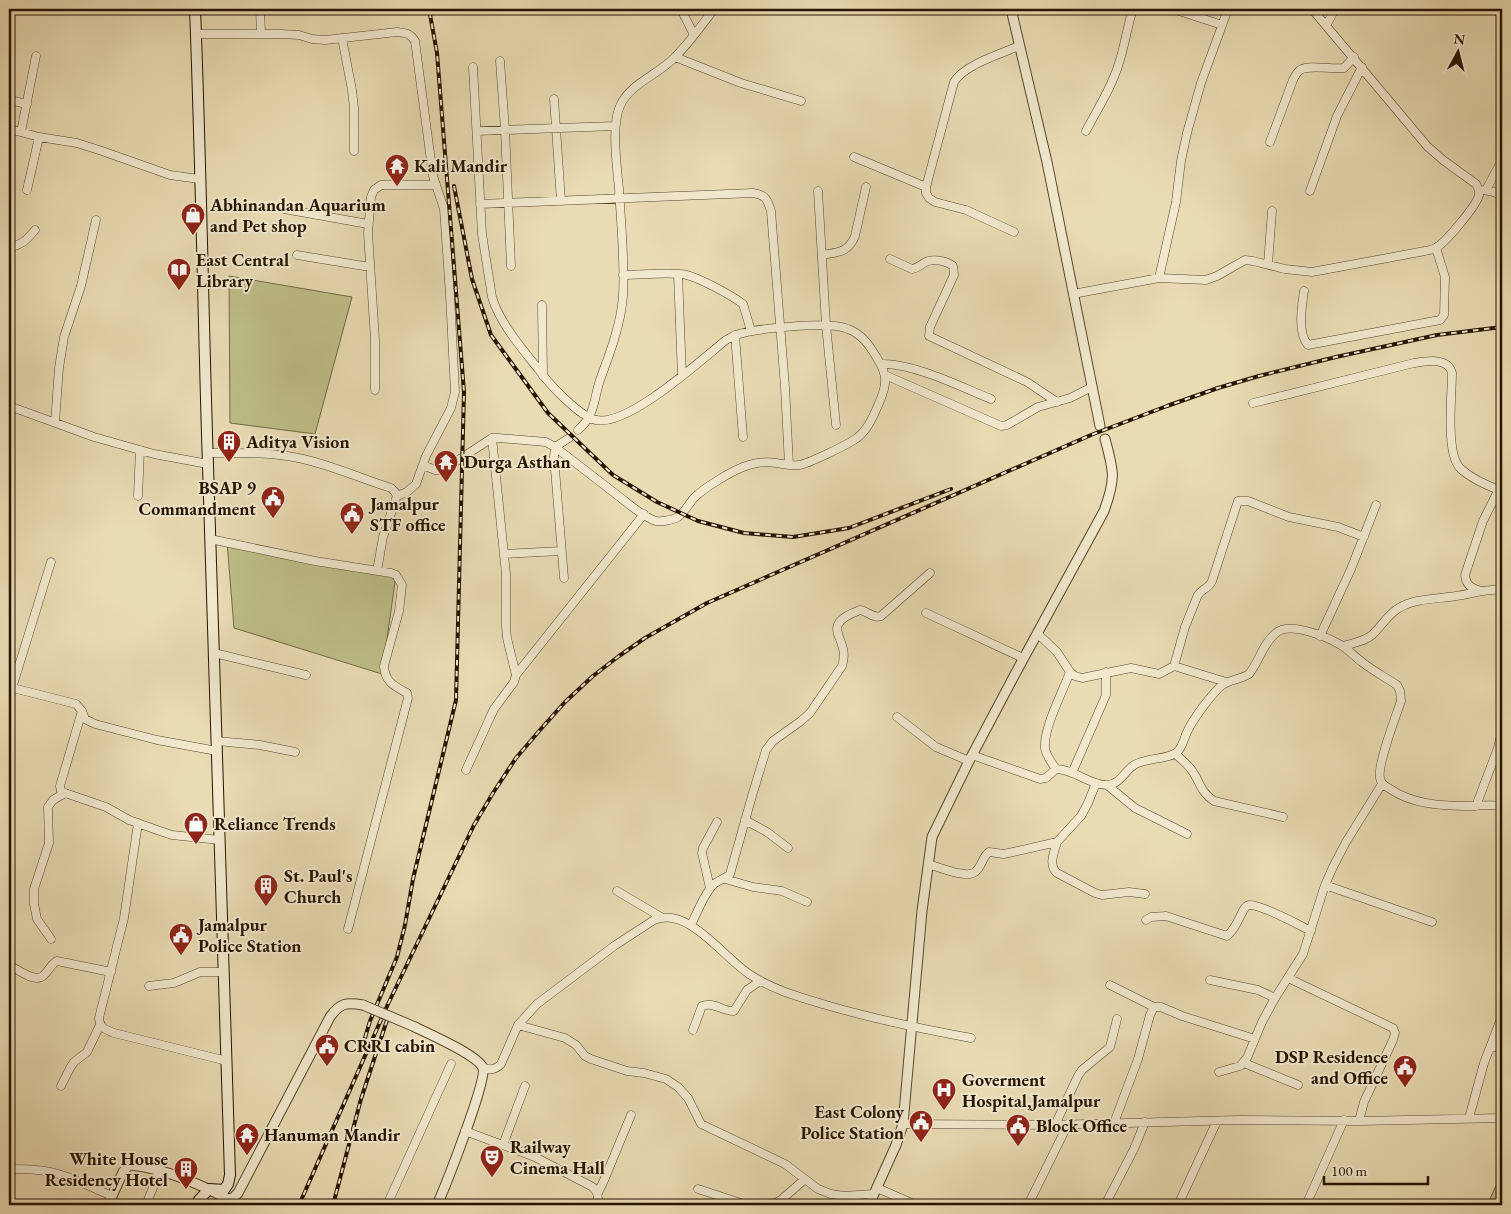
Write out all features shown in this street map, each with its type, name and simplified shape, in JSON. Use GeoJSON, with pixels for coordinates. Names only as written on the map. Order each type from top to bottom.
{"type":"FeatureCollection","features":[{"type":"Feature","properties":{"kind":"main road"},"geometry":{"type":"LineString","coordinates":[[195,9],[207,453],[214,539],[214,653],[230,1175],[224,1190],[209,1190],[199,1200],[197,1205]]}},
{"type":"Feature","properties":{"kind":"street"},"geometry":{"type":"LineString","coordinates":[[260,9],[261,34]]}},
{"type":"Feature","properties":{"kind":"street"},"geometry":{"type":"LineString","coordinates":[[681,9],[694,35]]}},
{"type":"Feature","properties":{"kind":"street"},"geometry":{"type":"LineString","coordinates":[[578,430],[590,418],[596,391],[620,316],[623,294],[616,126],[620,106],[626,96],[675,57],[714,9]]}},
{"type":"Feature","properties":{"kind":"street"},"geometry":{"type":"LineString","coordinates":[[1011,9],[1047,162],[1100,426]]}},
{"type":"Feature","properties":{"kind":"street"},"geometry":{"type":"LineString","coordinates":[[1086,131],[1116,72],[1132,9]]}},
{"type":"Feature","properties":{"kind":"street"},"geometry":{"type":"LineString","coordinates":[[1173,9],[1222,25]]}},
{"type":"Feature","properties":{"kind":"street"},"geometry":{"type":"LineString","coordinates":[[1159,278],[1176,202],[1186,140],[1202,83],[1228,9]]}},
{"type":"Feature","properties":{"kind":"street"},"geometry":{"type":"LineString","coordinates":[[1312,9],[1428,146],[1443,160],[1483,189],[1502,196]]}},
{"type":"Feature","properties":{"kind":"street"},"geometry":{"type":"LineString","coordinates":[[1326,24],[1335,9]]}},
{"type":"Feature","properties":{"kind":"street"},"geometry":{"type":"LineString","coordinates":[[196,34],[261,34],[300,36],[318,40],[397,32],[406,33],[412,36],[415,41],[433,176],[444,209],[455,392],[452,408],[433,441],[416,484],[407,492],[397,496],[383,537],[377,571]]}},
{"type":"Feature","properties":{"kind":"street"},"geometry":{"type":"LineString","coordinates":[[342,38],[354,108],[354,151]]}},
{"type":"Feature","properties":{"kind":"street"},"geometry":{"type":"LineString","coordinates":[[1014,232],[966,210],[935,202],[926,193],[926,187],[954,82],[957,77],[970,67],[1019,46]]}},
{"type":"Feature","properties":{"kind":"street"},"geometry":{"type":"LineString","coordinates":[[21,132],[36,56]]}},
{"type":"Feature","properties":{"kind":"street"},"geometry":{"type":"LineString","coordinates":[[675,57],[741,83],[801,101]]}},
{"type":"Feature","properties":{"kind":"street"},"geometry":{"type":"LineString","coordinates":[[1270,142],[1293,80],[1298,72],[1301,69],[1308,68],[1344,68],[1354,57]]}},
{"type":"Feature","properties":{"kind":"street"},"geometry":{"type":"LineString","coordinates":[[500,61],[511,266]]}},
{"type":"Feature","properties":{"kind":"street"},"geometry":{"type":"LineString","coordinates":[[423,465],[435,470],[444,470],[492,438],[546,442],[644,514],[657,521],[677,518],[700,493],[741,468],[756,463],[770,462],[790,465],[803,464],[855,440],[871,421],[886,383],[881,364],[856,332],[843,327],[826,325],[751,331],[735,335],[726,340],[656,396],[622,415],[607,420],[598,421],[590,418],[566,400],[543,376],[519,344],[494,305],[482,234],[473,67]]}},
{"type":"Feature","properties":{"kind":"street"},"geometry":{"type":"LineString","coordinates":[[1310,191],[1337,116],[1362,67]]}},
{"type":"Feature","properties":{"kind":"street"},"geometry":{"type":"LineString","coordinates":[[554,99],[561,201]]}},
{"type":"Feature","properties":{"kind":"street"},"geometry":{"type":"LineString","coordinates":[[9,100],[27,104]]}},
{"type":"Feature","properties":{"kind":"street"},"geometry":{"type":"LineString","coordinates":[[477,131],[616,126]]}},
{"type":"Feature","properties":{"kind":"street"},"geometry":{"type":"LineString","coordinates":[[9,130],[77,144],[170,175],[199,179]]}},
{"type":"Feature","properties":{"kind":"street"},"geometry":{"type":"LineString","coordinates":[[27,190],[39,137]]}},
{"type":"Feature","properties":{"kind":"street"},"geometry":{"type":"LineString","coordinates":[[854,157],[926,187]]}},
{"type":"Feature","properties":{"kind":"street"},"geometry":{"type":"LineString","coordinates":[[1073,294],[1159,278],[1206,280],[1245,260],[1285,269],[1312,272],[1419,253],[1436,248],[1470,211],[1502,160]]}},
{"type":"Feature","properties":{"kind":"street"},"geometry":{"type":"LineString","coordinates":[[375,390],[375,340],[368,224],[371,197],[374,190],[381,185],[436,185]]}},
{"type":"Feature","properties":{"kind":"street"},"geometry":{"type":"LineString","coordinates":[[822,255],[843,251],[852,243],[866,187]]}},
{"type":"Feature","properties":{"kind":"street"},"geometry":{"type":"LineString","coordinates":[[818,191],[826,325],[836,425]]}},
{"type":"Feature","properties":{"kind":"street"},"geometry":{"type":"LineString","coordinates":[[480,204],[762,194],[768,200],[771,211],[790,465]]}},
{"type":"Feature","properties":{"kind":"street"},"geometry":{"type":"LineString","coordinates":[[284,209],[368,224]]}},
{"type":"Feature","properties":{"kind":"street"},"geometry":{"type":"LineString","coordinates":[[1268,264],[1272,211]]}},
{"type":"Feature","properties":{"kind":"street"},"geometry":{"type":"LineString","coordinates":[[55,422],[64,337],[81,286],[96,220]]}},
{"type":"Feature","properties":{"kind":"street"},"geometry":{"type":"LineString","coordinates":[[9,248],[26,241],[35,230]]}},
{"type":"Feature","properties":{"kind":"street"},"geometry":{"type":"LineString","coordinates":[[1304,291],[1301,318],[1305,343],[1308,345],[1440,320],[1444,314],[1445,277],[1436,248]]}},
{"type":"Feature","properties":{"kind":"street"},"geometry":{"type":"LineString","coordinates":[[297,255],[370,267]]}},
{"type":"Feature","properties":{"kind":"street"},"geometry":{"type":"LineString","coordinates":[[890,259],[912,268],[920,267],[927,261],[950,263],[953,266],[954,274],[930,327],[929,336],[1027,382],[1058,402]]}},
{"type":"Feature","properties":{"kind":"street"},"geometry":{"type":"LineString","coordinates":[[623,275],[678,274],[690,276],[736,298],[743,304],[751,331]]}},
{"type":"Feature","properties":{"kind":"street"},"geometry":{"type":"LineString","coordinates":[[678,274],[682,376]]}},
{"type":"Feature","properties":{"kind":"street"},"geometry":{"type":"LineString","coordinates":[[542,305],[543,376]]}},
{"type":"Feature","properties":{"kind":"street"},"geometry":{"type":"LineString","coordinates":[[735,335],[743,437]]}},
{"type":"Feature","properties":{"kind":"street"},"geometry":{"type":"LineString","coordinates":[[1253,403],[1414,362],[1439,361],[1448,365],[1452,374],[1450,425],[1455,462],[1461,469],[1477,480],[1501,488],[1483,520],[1465,575],[1468,585],[1481,591]]}},
{"type":"Feature","properties":{"kind":"street"},"geometry":{"type":"LineString","coordinates":[[881,364],[892,364],[921,372],[992,399]]}},
{"type":"Feature","properties":{"kind":"street"},"geometry":{"type":"LineString","coordinates":[[885,375],[1001,426],[1007,426],[1038,407],[1076,396],[1092,387]]}},
{"type":"Feature","properties":{"kind":"street"},"geometry":{"type":"LineString","coordinates":[[9,406],[94,437],[154,454],[208,464]]}},
{"type":"Feature","properties":{"kind":"street"},"geometry":{"type":"LineString","coordinates":[[492,438],[506,574],[507,638],[516,675]]}},
{"type":"Feature","properties":{"kind":"street"},"geometry":{"type":"LineString","coordinates":[[555,447],[568,438]]}},
{"type":"Feature","properties":{"kind":"street"},"geometry":{"type":"LineString","coordinates":[[869,1205],[903,1124],[922,911],[930,845],[936,827],[1023,658],[1104,511],[1114,473],[1105,439]]}},
{"type":"Feature","properties":{"kind":"street"},"geometry":{"type":"LineString","coordinates":[[555,447],[554,465],[564,578]]}},
{"type":"Feature","properties":{"kind":"street"},"geometry":{"type":"LineString","coordinates":[[138,496],[140,450]]}},
{"type":"Feature","properties":{"kind":"street"},"geometry":{"type":"LineString","coordinates":[[207,453],[267,453],[304,459],[391,488],[397,496]]}},
{"type":"Feature","properties":{"kind":"street"},"geometry":{"type":"LineString","coordinates":[[1174,666],[1185,627],[1197,597],[1199,593],[1208,588],[1212,581],[1238,501],[1248,501],[1289,517],[1338,527],[1364,537]]}},
{"type":"Feature","properties":{"kind":"street"},"geometry":{"type":"LineString","coordinates":[[1320,636],[1364,537],[1376,505]]}},
{"type":"Feature","properties":{"kind":"street"},"geometry":{"type":"LineString","coordinates":[[466,770],[494,709],[514,682],[516,675],[644,514]]}},
{"type":"Feature","properties":{"kind":"street"},"geometry":{"type":"LineString","coordinates":[[214,539],[315,561],[396,575],[402,585],[399,611],[384,666],[388,680],[394,686],[407,693],[408,698],[348,929]]}},
{"type":"Feature","properties":{"kind":"street"},"geometry":{"type":"LineString","coordinates":[[504,554],[561,551]]}},
{"type":"Feature","properties":{"kind":"street"},"geometry":{"type":"LineString","coordinates":[[51,562],[11,688],[70,702],[80,706],[85,719],[95,724],[157,740],[217,746],[260,745],[294,752]]}},
{"type":"Feature","properties":{"kind":"street"},"geometry":{"type":"LineString","coordinates":[[691,925],[710,888],[716,882],[726,878],[733,868],[761,764],[769,745],[810,713],[842,666],[845,659],[845,651],[836,630],[836,625],[860,610],[864,610],[878,618],[930,573]]}},
{"type":"Feature","properties":{"kind":"street"},"geometry":{"type":"LineString","coordinates":[[1343,646],[1371,636],[1401,606],[1488,589],[1502,590]]}},
{"type":"Feature","properties":{"kind":"street"},"geometry":{"type":"LineString","coordinates":[[926,613],[1023,658]]}},
{"type":"Feature","properties":{"kind":"street"},"geometry":{"type":"LineString","coordinates":[[897,717],[936,746],[971,758],[1040,779],[1046,778],[1056,769],[1065,769],[1096,783],[1114,784],[1133,766],[1143,761],[1175,754],[1182,746],[1187,731],[1194,720],[1214,694],[1226,682],[1249,674],[1270,639],[1277,632],[1286,628],[1299,629],[1343,646],[1363,663],[1397,685],[1400,691],[1400,700],[1382,760],[1380,778],[1382,784],[1394,792],[1423,803],[1502,806]]}},
{"type":"Feature","properties":{"kind":"street"},"geometry":{"type":"LineString","coordinates":[[1037,633],[1056,652],[1070,672],[1082,678],[1131,668],[1159,674],[1174,666],[1226,682]]}},
{"type":"Feature","properties":{"kind":"street"},"geometry":{"type":"LineString","coordinates":[[214,653],[306,674]]}},
{"type":"Feature","properties":{"kind":"street"},"geometry":{"type":"LineString","coordinates":[[1056,769],[1045,749],[1046,739],[1070,672]]}},
{"type":"Feature","properties":{"kind":"street"},"geometry":{"type":"LineString","coordinates":[[1072,773],[1106,695],[1106,672]]}},
{"type":"Feature","properties":{"kind":"street"},"geometry":{"type":"LineString","coordinates":[[82,711],[60,791],[106,807],[138,823],[172,835],[220,840]]}},
{"type":"Feature","properties":{"kind":"street"},"geometry":{"type":"LineString","coordinates":[[1476,806],[1498,748],[1502,731]]}},
{"type":"Feature","properties":{"kind":"street"},"geometry":{"type":"LineString","coordinates":[[1175,754],[1190,768],[1200,788],[1214,801],[1283,817]]}},
{"type":"Feature","properties":{"kind":"street"},"geometry":{"type":"LineString","coordinates":[[1096,783],[1081,816],[1057,842],[1052,864],[1053,870],[1095,894],[1129,892],[1145,894]]}},
{"type":"Feature","properties":{"kind":"street"},"geometry":{"type":"LineString","coordinates":[[1219,1072],[1244,1063],[1262,1022],[1303,954],[1325,885],[1346,842],[1382,784]]}},
{"type":"Feature","properties":{"kind":"street"},"geometry":{"type":"LineString","coordinates":[[1107,785],[1135,808],[1187,834]]}},
{"type":"Feature","properties":{"kind":"street"},"geometry":{"type":"LineString","coordinates":[[51,939],[37,919],[34,889],[49,843],[48,807],[53,800],[64,793]]}},
{"type":"Feature","properties":{"kind":"street"},"geometry":{"type":"LineString","coordinates":[[746,820],[767,832],[788,848]]}},
{"type":"Feature","properties":{"kind":"street"},"geometry":{"type":"LineString","coordinates":[[710,888],[702,853],[717,822]]}},
{"type":"Feature","properties":{"kind":"street"},"geometry":{"type":"LineString","coordinates":[[138,823],[124,918],[99,1018],[100,1024],[102,1028],[114,1033],[227,1061]]}},
{"type":"Feature","properties":{"kind":"street"},"geometry":{"type":"LineString","coordinates":[[928,864],[959,873],[971,874],[977,870],[985,855],[989,852],[1004,854],[1057,842]]}},
{"type":"Feature","properties":{"kind":"street"},"geometry":{"type":"LineString","coordinates":[[726,878],[753,887],[782,891],[807,902]]}},
{"type":"Feature","properties":{"kind":"street"},"geometry":{"type":"LineString","coordinates":[[1325,885],[1432,922]]}},
{"type":"Feature","properties":{"kind":"street"},"geometry":{"type":"LineString","coordinates":[[617,891],[661,917],[679,919],[691,925],[742,968],[772,988],[857,1014],[971,1038]]}},
{"type":"Feature","properties":{"kind":"street"},"geometry":{"type":"LineString","coordinates":[[1146,920],[1151,917],[1166,916],[1227,936],[1233,930],[1246,906],[1251,905],[1271,912],[1311,931]]}},
{"type":"Feature","properties":{"kind":"street"},"geometry":{"type":"LineString","coordinates":[[108,1205],[123,1172],[128,1166],[160,1170],[201,1185],[228,1200],[233,1198],[243,1184],[333,1013],[342,1004],[363,1005],[415,1027],[474,1058],[483,1068],[496,1069],[501,1064],[518,1025],[537,1004],[614,946],[661,917]]}},
{"type":"Feature","properties":{"kind":"street"},"geometry":{"type":"LineString","coordinates":[[9,965],[32,977],[38,978],[43,976],[52,964],[57,961],[111,972]]}},
{"type":"Feature","properties":{"kind":"street"},"geometry":{"type":"LineString","coordinates":[[149,986],[174,983],[200,972],[224,972]]}},
{"type":"Feature","properties":{"kind":"street"},"geometry":{"type":"LineString","coordinates":[[1288,978],[1393,1028],[1395,1033],[1393,1040],[1364,1102],[1359,1121]]}},
{"type":"Feature","properties":{"kind":"street"},"geometry":{"type":"LineString","coordinates":[[1210,980],[1255,989],[1275,998]]}},
{"type":"Feature","properties":{"kind":"street"},"geometry":{"type":"LineString","coordinates":[[693,1030],[702,1006],[708,1004],[734,1012],[747,990],[760,981]]}},
{"type":"Feature","properties":{"kind":"street"},"geometry":{"type":"LineString","coordinates":[[1110,985],[1154,1007],[1161,1007],[1182,1016],[1255,1039]]}},
{"type":"Feature","properties":{"kind":"street"},"geometry":{"type":"LineString","coordinates":[[1114,1123],[1138,1059],[1154,1007]]}},
{"type":"Feature","properties":{"kind":"street"},"geometry":{"type":"LineString","coordinates":[[1468,1118],[1480,1076],[1502,1016]]}},
{"type":"Feature","properties":{"kind":"street"},"geometry":{"type":"LineString","coordinates":[[1055,1125],[1082,1070],[1110,1046],[1117,1020]]}},
{"type":"Feature","properties":{"kind":"street"},"geometry":{"type":"LineString","coordinates":[[62,1086],[74,1062],[87,1052],[100,1024]]}},
{"type":"Feature","properties":{"kind":"street"},"geometry":{"type":"LineString","coordinates":[[518,1025],[566,1038],[576,1045],[585,1056],[591,1059],[627,1071],[666,1079],[678,1087],[688,1098],[701,1124],[785,1164],[818,1189],[844,1196],[875,1191],[916,1205]]}},
{"type":"Feature","properties":{"kind":"street"},"geometry":{"type":"LineString","coordinates":[[1491,1046],[1502,1049]]}},
{"type":"Feature","properties":{"kind":"street"},"geometry":{"type":"LineString","coordinates":[[1244,1063],[1298,1085]]}},
{"type":"Feature","properties":{"kind":"street"},"geometry":{"type":"LineString","coordinates":[[388,1205],[451,1064]]}},
{"type":"Feature","properties":{"kind":"street"},"geometry":{"type":"LineString","coordinates":[[437,1205],[483,1079],[483,1068]]}},
{"type":"Feature","properties":{"kind":"street"},"geometry":{"type":"LineString","coordinates":[[502,1145],[525,1086]]}},
{"type":"Feature","properties":{"kind":"street"},"geometry":{"type":"LineString","coordinates":[[604,1205],[598,1201],[598,1193],[631,1115]]}},
{"type":"Feature","properties":{"kind":"street"},"geometry":{"type":"LineString","coordinates":[[903,1124],[1055,1125],[1145,1122],[1502,1118]]}},
{"type":"Feature","properties":{"kind":"street"},"geometry":{"type":"LineString","coordinates":[[1306,1205],[1344,1120]]}},
{"type":"Feature","properties":{"kind":"street"},"geometry":{"type":"LineString","coordinates":[[1178,1205],[1217,1121]]}},
{"type":"Feature","properties":{"kind":"street"},"geometry":{"type":"LineString","coordinates":[[1105,1205],[1134,1149],[1145,1122]]}},
{"type":"Feature","properties":{"kind":"street"},"geometry":{"type":"LineString","coordinates":[[1028,1205],[1068,1124]]}},
{"type":"Feature","properties":{"kind":"street"},"geometry":{"type":"LineString","coordinates":[[465,1131],[535,1157],[591,1186],[598,1193]]}},
{"type":"Feature","properties":{"kind":"street"},"geometry":{"type":"LineString","coordinates":[[9,1169],[51,1172],[112,1196]]}},
{"type":"Feature","properties":{"kind":"street"},"geometry":{"type":"LineString","coordinates":[[146,1205],[160,1170]]}},
{"type":"Feature","properties":{"kind":"street"},"geometry":{"type":"LineString","coordinates":[[230,1175],[243,1184]]}},
{"type":"Feature","properties":{"kind":"street"},"geometry":{"type":"LineString","coordinates":[[698,1189],[747,1205],[775,1203],[805,1179]]}},
{"type":"Feature","properties":{"kind":"green space"},"geometry":{"type":"Polygon","coordinates":[[[229,276],[352,297],[315,434],[230,423],[229,276]]]}},
{"type":"Feature","properties":{"kind":"green space"},"geometry":{"type":"Polygon","coordinates":[[[227,542],[396,575],[382,674],[234,628],[227,542]]]}},
{"type":"Feature","properties":{"kind":"green space"},"geometry":{"type":"Polygon","coordinates":[[[1500,1177],[1502,1178],[1502,1205],[1487,1205],[1500,1177]]]}},
{"type":"Feature","properties":{"kind":"railway"},"geometry":{"type":"LineString","coordinates":[[362,1048],[370,1021],[397,957],[413,879],[456,700],[464,392],[437,53],[429,9]]}},
{"type":"Feature","properties":{"kind":"railway"},"geometry":{"type":"LineString","coordinates":[[454,186],[472,279],[491,335],[548,413],[613,475],[657,502],[698,521],[744,533],[793,537],[849,528],[951,489]]}},
{"type":"Feature","properties":{"kind":"railway"},"geometry":{"type":"LineString","coordinates":[[299,1205],[388,1004],[474,825],[516,758],[540,730],[565,702],[593,676],[619,656],[645,638],[707,603],[1091,435],[1167,406],[1259,376],[1336,357],[1437,335],[1502,327]]}},
{"type":"Feature","properties":{"kind":"railway"},"geometry":{"type":"LineString","coordinates":[[333,1205],[361,1099],[387,1020]]}},
{"type":"Feature","properties":{"kind":"place","name":"Kali Mandir"},"geometry":{"type":"Point","coordinates":[397,187]}},
{"type":"Feature","properties":{"kind":"place","name":"Abhinandan Aquarium and Pet shop"},"geometry":{"type":"Point","coordinates":[193,236]}},
{"type":"Feature","properties":{"kind":"place","name":"East Central Library"},"geometry":{"type":"Point","coordinates":[179,291]}},
{"type":"Feature","properties":{"kind":"place","name":"Aditya Vision"},"geometry":{"type":"Point","coordinates":[229,463]}},
{"type":"Feature","properties":{"kind":"place","name":"Durga Asthan"},"geometry":{"type":"Point","coordinates":[446,483]}},
{"type":"Feature","properties":{"kind":"place","name":"BSAP 9 Commandment"},"geometry":{"type":"Point","coordinates":[273,519]}},
{"type":"Feature","properties":{"kind":"place","name":"Jamalpur STF office"},"geometry":{"type":"Point","coordinates":[352,535]}},
{"type":"Feature","properties":{"kind":"place","name":"Reliance Trends"},"geometry":{"type":"Point","coordinates":[196,845]}},
{"type":"Feature","properties":{"kind":"place","name":"St. Paul's Church"},"geometry":{"type":"Point","coordinates":[266,907]}},
{"type":"Feature","properties":{"kind":"place","name":"Jamalpur Police Station"},"geometry":{"type":"Point","coordinates":[181,956]}},
{"type":"Feature","properties":{"kind":"place","name":"CRRI cabin"},"geometry":{"type":"Point","coordinates":[327,1067]}},
{"type":"Feature","properties":{"kind":"place","name":"DSP Residence and Office"},"geometry":{"type":"Point","coordinates":[1405,1088]}},
{"type":"Feature","properties":{"kind":"place","name":"Goverment Hospital,Jamalpur"},"geometry":{"type":"Point","coordinates":[944,1111]}},
{"type":"Feature","properties":{"kind":"place","name":"East Colony Police Station"},"geometry":{"type":"Point","coordinates":[921,1143]}},
{"type":"Feature","properties":{"kind":"place","name":"Block Office"},"geometry":{"type":"Point","coordinates":[1018,1147]}},
{"type":"Feature","properties":{"kind":"place","name":"Hanuman Mandir"},"geometry":{"type":"Point","coordinates":[247,1156]}},
{"type":"Feature","properties":{"kind":"place","name":"Railway Cinema Hall"},"geometry":{"type":"Point","coordinates":[492,1178]}},
{"type":"Feature","properties":{"kind":"place","name":"White House Residency Hotel"},"geometry":{"type":"Point","coordinates":[186,1190]}}]}
